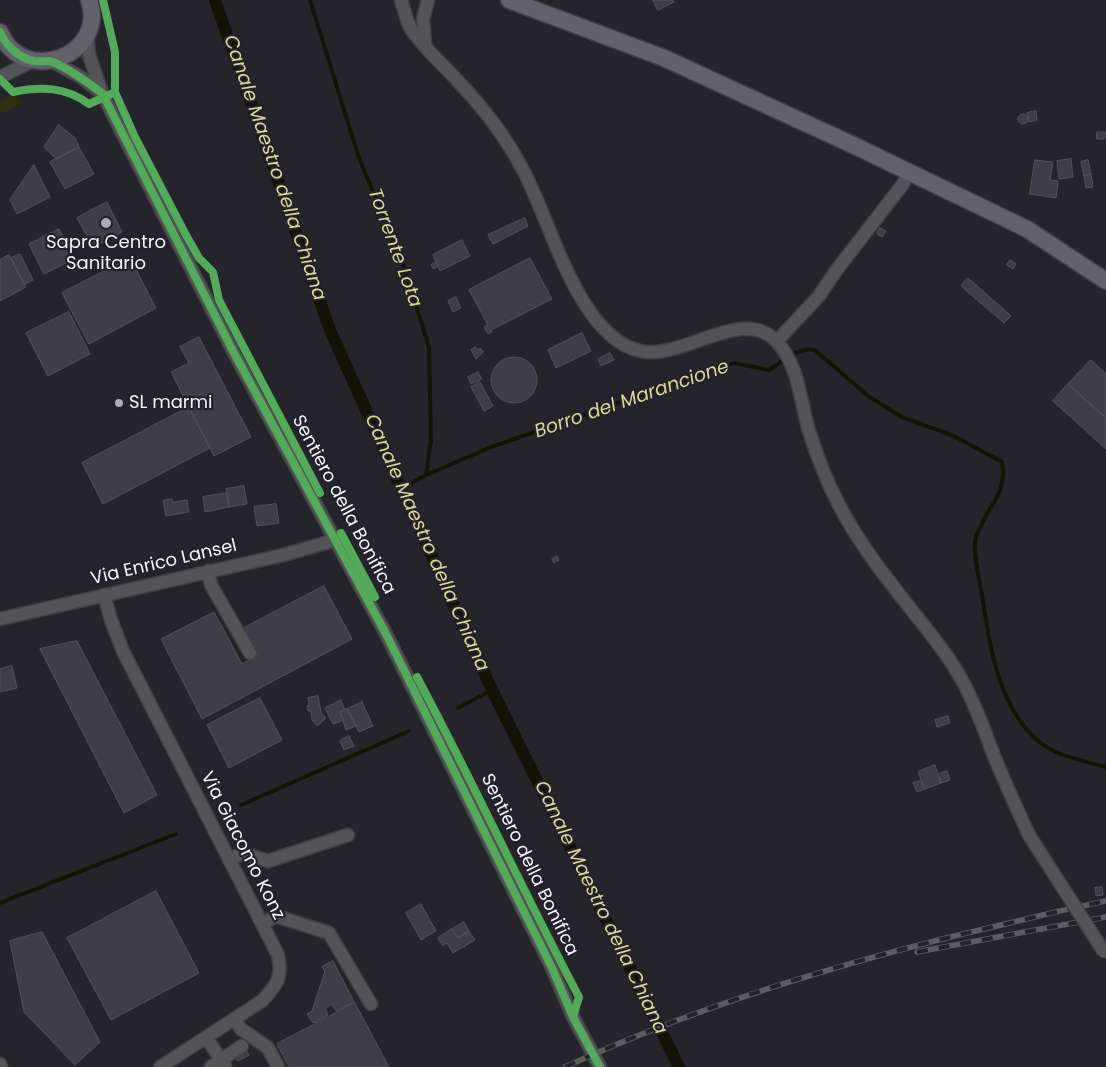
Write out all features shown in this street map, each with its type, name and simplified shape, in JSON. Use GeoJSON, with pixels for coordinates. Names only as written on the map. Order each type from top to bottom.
{"type":"FeatureCollection","features":[{"type":"Feature","properties":{"kind":"main road"},"geometry":{"type":"LineString","coordinates":[[0,32],[16,54],[33,61],[51,61],[66,56],[79,46],[87,33],[91,18],[89,0]]}},
{"type":"Feature","properties":{"kind":"main road"},"geometry":{"type":"LineString","coordinates":[[509,0],[664,58],[909,173],[1027,229],[1106,281]]}},
{"type":"Feature","properties":{"kind":"street"},"geometry":{"type":"LineString","coordinates":[[402,4],[414,12],[426,6]]}},
{"type":"Feature","properties":{"kind":"street"},"geometry":{"type":"LineString","coordinates":[[402,4],[410,28],[458,81],[509,145],[524,171],[584,306],[599,326],[620,342],[640,351],[655,352],[682,347],[746,328],[764,332],[777,341],[789,360],[798,383],[809,430],[822,467],[839,505],[862,542],[939,644],[963,682],[1029,834],[1105,954]]}},
{"type":"Feature","properties":{"kind":"street"},"geometry":{"type":"LineString","coordinates":[[425,44],[423,19],[426,6]]}},
{"type":"Feature","properties":{"kind":"street"},"geometry":{"type":"LineString","coordinates":[[87,33],[89,54],[102,93],[233,351],[336,540],[444,748],[600,1067]]}},
{"type":"Feature","properties":{"kind":"street"},"geometry":{"type":"LineString","coordinates":[[0,77],[33,61]]}},
{"type":"Feature","properties":{"kind":"street"},"geometry":{"type":"LineString","coordinates":[[51,61],[79,76],[102,93]]}},
{"type":"Feature","properties":{"kind":"street"},"geometry":{"type":"LineString","coordinates":[[777,341],[819,296],[835,272],[904,184],[909,173]]}},
{"type":"Feature","properties":{"kind":"street","name":"Via Enrico Lansel"},"geometry":{"type":"LineString","coordinates":[[0,619],[336,540]]}},
{"type":"Feature","properties":{"kind":"street"},"geometry":{"type":"LineString","coordinates":[[208,571],[211,585],[250,653]]}},
{"type":"Feature","properties":{"kind":"street","name":"Via Giacomo Konz"},"geometry":{"type":"LineString","coordinates":[[104,595],[123,651],[278,956],[281,972],[275,986],[262,1001],[162,1066]]}},
{"type":"Feature","properties":{"kind":"street"},"geometry":{"type":"LineString","coordinates":[[229,860],[243,853],[268,861],[348,835]]}},
{"type":"Feature","properties":{"kind":"street"},"geometry":{"type":"LineString","coordinates":[[262,924],[276,916],[330,933],[371,1004]]}},
{"type":"Feature","properties":{"kind":"street"},"geometry":{"type":"LineString","coordinates":[[234,1019],[241,1029],[268,1048],[278,1067]]}},
{"type":"Feature","properties":{"kind":"street"},"geometry":{"type":"LineString","coordinates":[[206,1037],[219,1065],[242,1046]]}},
{"type":"Feature","properties":{"kind":"shaded area"},"geometry":{"type":"Polygon","coordinates":[[[14,94],[22,103],[0,114],[0,101],[14,94]]]}},
{"type":"Feature","properties":{"kind":"building"},"geometry":{"type":"Polygon","coordinates":[[[653,0],[673,0],[674,2],[658,10],[653,0]]]}},
{"type":"Feature","properties":{"kind":"building"},"geometry":{"type":"Polygon","coordinates":[[[1036,111],[1037,120],[1029,122],[1027,113],[1036,111]]]}},
{"type":"Feature","properties":{"kind":"building"},"geometry":{"type":"Polygon","coordinates":[[[1021,114],[1025,114],[1028,119],[1027,123],[1021,124],[1018,121],[1018,117],[1021,114]]]}},
{"type":"Feature","properties":{"kind":"building"},"geometry":{"type":"Polygon","coordinates":[[[59,125],[75,138],[79,147],[56,159],[44,147],[59,125]]]}},
{"type":"Feature","properties":{"kind":"building"},"geometry":{"type":"Polygon","coordinates":[[[1097,132],[1105,132],[1104,139],[1097,139],[1097,132]]]}},
{"type":"Feature","properties":{"kind":"building"},"geometry":{"type":"Polygon","coordinates":[[[79,147],[94,174],[65,189],[50,162],[79,147]]]}},
{"type":"Feature","properties":{"kind":"building"},"geometry":{"type":"Polygon","coordinates":[[[1071,159],[1073,177],[1059,179],[1057,161],[1071,159]]]}},
{"type":"Feature","properties":{"kind":"building"},"geometry":{"type":"Polygon","coordinates":[[[1035,160],[1053,162],[1050,180],[1058,181],[1056,198],[1030,194],[1035,160]]]}},
{"type":"Feature","properties":{"kind":"building"},"geometry":{"type":"Polygon","coordinates":[[[1088,160],[1091,174],[1084,176],[1081,162],[1088,160]]]}},
{"type":"Feature","properties":{"kind":"building"},"geometry":{"type":"Polygon","coordinates":[[[34,165],[50,197],[17,214],[10,200],[34,165]]]}},
{"type":"Feature","properties":{"kind":"building"},"geometry":{"type":"Polygon","coordinates":[[[1091,174],[1093,187],[1086,188],[1084,176],[1091,174]]]}},
{"type":"Feature","properties":{"kind":"building"},"geometry":{"type":"Polygon","coordinates":[[[107,202],[122,232],[93,247],[77,218],[107,202]]]}},
{"type":"Feature","properties":{"kind":"building"},"geometry":{"type":"Polygon","coordinates":[[[525,218],[528,226],[493,244],[488,235],[525,218]]]}},
{"type":"Feature","properties":{"kind":"building"},"geometry":{"type":"Polygon","coordinates":[[[880,228],[886,231],[882,237],[877,234],[880,228]]]}},
{"type":"Feature","properties":{"kind":"building"},"geometry":{"type":"Polygon","coordinates":[[[59,229],[74,259],[44,274],[29,244],[59,229]]]}},
{"type":"Feature","properties":{"kind":"building"},"geometry":{"type":"Polygon","coordinates":[[[462,240],[470,256],[440,271],[433,255],[462,240]]]}},
{"type":"Feature","properties":{"kind":"building"},"geometry":{"type":"Polygon","coordinates":[[[20,254],[33,280],[24,285],[11,258],[20,254]]]}},
{"type":"Feature","properties":{"kind":"building"},"geometry":{"type":"Polygon","coordinates":[[[9,255],[26,287],[0,301],[0,260],[9,255]]]}},
{"type":"Feature","properties":{"kind":"building"},"geometry":{"type":"Polygon","coordinates":[[[130,258],[156,308],[89,344],[62,293],[130,258]]]}},
{"type":"Feature","properties":{"kind":"building"},"geometry":{"type":"Polygon","coordinates":[[[530,258],[552,299],[491,330],[492,332],[488,334],[484,327],[488,325],[469,290],[530,258]]]}},
{"type":"Feature","properties":{"kind":"building"},"geometry":{"type":"Polygon","coordinates":[[[1010,260],[1016,264],[1013,269],[1007,265],[1010,260]]]}},
{"type":"Feature","properties":{"kind":"building"},"geometry":{"type":"Polygon","coordinates":[[[436,262],[438,266],[433,269],[431,265],[436,262]]]}},
{"type":"Feature","properties":{"kind":"building"},"geometry":{"type":"Polygon","coordinates":[[[968,278],[1011,316],[1004,323],[961,286],[968,278]]]}},
{"type":"Feature","properties":{"kind":"building"},"geometry":{"type":"Polygon","coordinates":[[[456,297],[461,308],[453,312],[448,301],[456,297]]]}},
{"type":"Feature","properties":{"kind":"building"},"geometry":{"type":"Polygon","coordinates":[[[69,312],[90,354],[48,376],[26,333],[69,312]]]}},
{"type":"Feature","properties":{"kind":"building"},"geometry":{"type":"Polygon","coordinates":[[[582,333],[591,351],[556,368],[548,350],[582,333]]]}},
{"type":"Feature","properties":{"kind":"building"},"geometry":{"type":"Polygon","coordinates":[[[199,337],[251,437],[214,456],[171,372],[189,363],[180,347],[199,337]]]}},
{"type":"Feature","properties":{"kind":"building"},"geometry":{"type":"Polygon","coordinates":[[[476,347],[478,350],[480,348],[483,352],[476,359],[471,350],[476,347]]]}},
{"type":"Feature","properties":{"kind":"building"},"geometry":{"type":"Polygon","coordinates":[[[610,353],[614,360],[601,366],[598,359],[610,353]]]}},
{"type":"Feature","properties":{"kind":"building"},"geometry":{"type":"Polygon","coordinates":[[[514,357],[527,361],[533,367],[537,380],[533,393],[527,399],[514,403],[501,399],[495,393],[491,380],[495,367],[501,361],[514,357]]]}},
{"type":"Feature","properties":{"kind":"building"},"geometry":{"type":"Polygon","coordinates":[[[1091,360],[1106,374],[1106,418],[1068,384],[1091,360]]]}},
{"type":"Feature","properties":{"kind":"building"},"geometry":{"type":"Polygon","coordinates":[[[478,372],[482,379],[471,384],[468,377],[478,372]]]}},
{"type":"Feature","properties":{"kind":"building"},"geometry":{"type":"Polygon","coordinates":[[[480,382],[493,406],[484,411],[471,387],[480,382]]]}},
{"type":"Feature","properties":{"kind":"building"},"geometry":{"type":"Polygon","coordinates":[[[1068,384],[1106,418],[1106,449],[1053,401],[1068,384]]]}},
{"type":"Feature","properties":{"kind":"building"},"geometry":{"type":"Polygon","coordinates":[[[189,407],[210,448],[103,504],[82,463],[189,407]]]}},
{"type":"Feature","properties":{"kind":"building"},"geometry":{"type":"Polygon","coordinates":[[[244,486],[247,504],[229,507],[226,489],[244,486]]]}},
{"type":"Feature","properties":{"kind":"building"},"geometry":{"type":"Polygon","coordinates":[[[227,493],[229,507],[205,512],[203,497],[227,493]]]}},
{"type":"Feature","properties":{"kind":"building"},"geometry":{"type":"Polygon","coordinates":[[[172,499],[173,502],[187,500],[189,512],[166,516],[163,501],[172,499]]]}},
{"type":"Feature","properties":{"kind":"building"},"geometry":{"type":"Polygon","coordinates":[[[276,504],[279,523],[257,526],[254,507],[276,504]]]}},
{"type":"Feature","properties":{"kind":"building"},"geometry":{"type":"Polygon","coordinates":[[[557,556],[559,560],[554,563],[552,559],[557,556]]]}},
{"type":"Feature","properties":{"kind":"building"},"geometry":{"type":"Polygon","coordinates":[[[324,586],[352,639],[202,719],[161,639],[214,612],[242,664],[258,655],[244,628],[324,586]]]}},
{"type":"Feature","properties":{"kind":"building"},"geometry":{"type":"Polygon","coordinates":[[[77,641],[157,795],[124,813],[40,649],[77,641]]]}},
{"type":"Feature","properties":{"kind":"building"},"geometry":{"type":"Polygon","coordinates":[[[12,666],[17,688],[0,692],[0,669],[12,666]]]}},
{"type":"Feature","properties":{"kind":"building"},"geometry":{"type":"Polygon","coordinates":[[[318,696],[321,712],[326,718],[317,726],[312,720],[311,711],[308,711],[307,706],[309,705],[308,698],[318,696]]]}},
{"type":"Feature","properties":{"kind":"building"},"geometry":{"type":"Polygon","coordinates":[[[260,698],[282,740],[229,768],[207,725],[260,698]]]}},
{"type":"Feature","properties":{"kind":"building"},"geometry":{"type":"Polygon","coordinates":[[[341,700],[345,710],[340,712],[344,720],[333,724],[325,708],[341,700]]]}},
{"type":"Feature","properties":{"kind":"building"},"geometry":{"type":"Polygon","coordinates":[[[362,702],[373,726],[359,732],[347,709],[362,702]]]}},
{"type":"Feature","properties":{"kind":"building"},"geometry":{"type":"Polygon","coordinates":[[[347,709],[356,726],[346,730],[340,712],[347,709]]]}},
{"type":"Feature","properties":{"kind":"building"},"geometry":{"type":"Polygon","coordinates":[[[948,716],[950,723],[937,727],[935,720],[948,716]]]}},
{"type":"Feature","properties":{"kind":"building"},"geometry":{"type":"Polygon","coordinates":[[[349,736],[354,746],[344,750],[340,741],[349,736]]]}},
{"type":"Feature","properties":{"kind":"building"},"geometry":{"type":"Polygon","coordinates":[[[935,765],[941,783],[925,789],[918,772],[935,765]]]}},
{"type":"Feature","properties":{"kind":"building"},"geometry":{"type":"Polygon","coordinates":[[[947,771],[950,780],[941,783],[938,774],[947,771]]]}},
{"type":"Feature","properties":{"kind":"building"},"geometry":{"type":"Polygon","coordinates":[[[921,781],[925,789],[917,792],[913,783],[921,781]]]}},
{"type":"Feature","properties":{"kind":"building"},"geometry":{"type":"Polygon","coordinates":[[[1102,887],[1103,895],[1096,896],[1095,888],[1102,887]]]}},
{"type":"Feature","properties":{"kind":"building"},"geometry":{"type":"Polygon","coordinates":[[[156,891],[199,973],[111,1020],[67,938],[156,891]]]}},
{"type":"Feature","properties":{"kind":"building"},"geometry":{"type":"Polygon","coordinates":[[[421,904],[436,931],[421,940],[406,913],[421,904]]]}},
{"type":"Feature","properties":{"kind":"building"},"geometry":{"type":"Polygon","coordinates":[[[464,922],[469,931],[458,938],[452,929],[464,922]]]}},
{"type":"Feature","properties":{"kind":"building"},"geometry":{"type":"Polygon","coordinates":[[[452,929],[458,938],[469,931],[475,940],[453,953],[447,943],[443,946],[438,938],[452,929]]]}},
{"type":"Feature","properties":{"kind":"building"},"geometry":{"type":"Polygon","coordinates":[[[42,932],[100,1042],[75,1065],[24,1012],[10,941],[42,932]]]}},
{"type":"Feature","properties":{"kind":"building"},"geometry":{"type":"Polygon","coordinates":[[[333,961],[354,1002],[336,1011],[332,1004],[325,1008],[328,1015],[313,1023],[307,1014],[312,1011],[325,971],[322,967],[333,961]]]}},
{"type":"Feature","properties":{"kind":"building"},"geometry":{"type":"Polygon","coordinates":[[[355,1003],[389,1067],[289,1067],[277,1044],[355,1003]]]}},
{"type":"Feature","properties":{"kind":"building"},"geometry":{"type":"Polygon","coordinates":[[[246,1050],[249,1055],[238,1061],[235,1056],[246,1050]]]}},
{"type":"Feature","properties":{"kind":"waterway","name":"Canale Maestro della Chiana"},"geometry":{"type":"LineString","coordinates":[[215,0],[330,330],[492,690],[679,1067]]}},
{"type":"Feature","properties":{"kind":"waterway","name":"Torrente Lota"},"geometry":{"type":"LineString","coordinates":[[310,0],[359,158],[403,264],[429,347],[431,440],[426,475],[401,489]]}},
{"type":"Feature","properties":{"kind":"waterway","name":"Borro del Marancione"},"geometry":{"type":"LineString","coordinates":[[426,475],[491,447],[734,363],[769,370],[796,353],[815,350],[868,396],[902,417],[954,436],[1002,462],[1003,473],[1000,490],[975,540],[977,568],[998,676],[1015,714],[1027,730],[1042,744],[1064,755],[1106,767]]}},
{"type":"Feature","properties":{"kind":"waterway"},"geometry":{"type":"LineString","coordinates":[[458,708],[492,690]]}},
{"type":"Feature","properties":{"kind":"waterway"},"geometry":{"type":"LineString","coordinates":[[241,805],[409,731]]}},
{"type":"Feature","properties":{"kind":"waterway"},"geometry":{"type":"LineString","coordinates":[[0,903],[176,834]]}},
{"type":"Feature","properties":{"kind":"railway"},"geometry":{"type":"LineString","coordinates":[[565,1067],[668,1024],[773,987],[934,941],[1106,901]]}},
{"type":"Feature","properties":{"kind":"railway"},"geometry":{"type":"LineString","coordinates":[[917,952],[1106,917]]}},
{"type":"Feature","properties":{"kind":"cycle path","name":"Sentiero della Bonifica"},"geometry":{"type":"LineString","coordinates":[[103,0],[115,52],[115,92],[135,137],[186,235],[199,258],[213,272],[219,300],[320,493]]}},
{"type":"Feature","properties":{"kind":"cycle path"},"geometry":{"type":"LineString","coordinates":[[0,32],[9,47],[23,57],[34,61],[53,62],[72,72],[102,93],[233,351],[386,634],[552,968],[573,1017],[600,1067]]}},
{"type":"Feature","properties":{"kind":"cycle path"},"geometry":{"type":"LineString","coordinates":[[0,79],[13,92],[53,89],[71,94],[89,104],[111,94]]}},
{"type":"Feature","properties":{"kind":"cycle path","name":"Sentiero della Bonifica"},"geometry":{"type":"LineString","coordinates":[[341,533],[375,597]]}},
{"type":"Feature","properties":{"kind":"cycle path","name":"Sentiero della Bonifica"},"geometry":{"type":"LineString","coordinates":[[417,677],[579,997],[573,1017]]}},
{"type":"Feature","properties":{"kind":"place","name":"Sapra Centro Sanitario"},"geometry":{"type":"Point","coordinates":[106,223]}},
{"type":"Feature","properties":{"kind":"place","name":"SL marmi"},"geometry":{"type":"Point","coordinates":[119,403]}}]}
